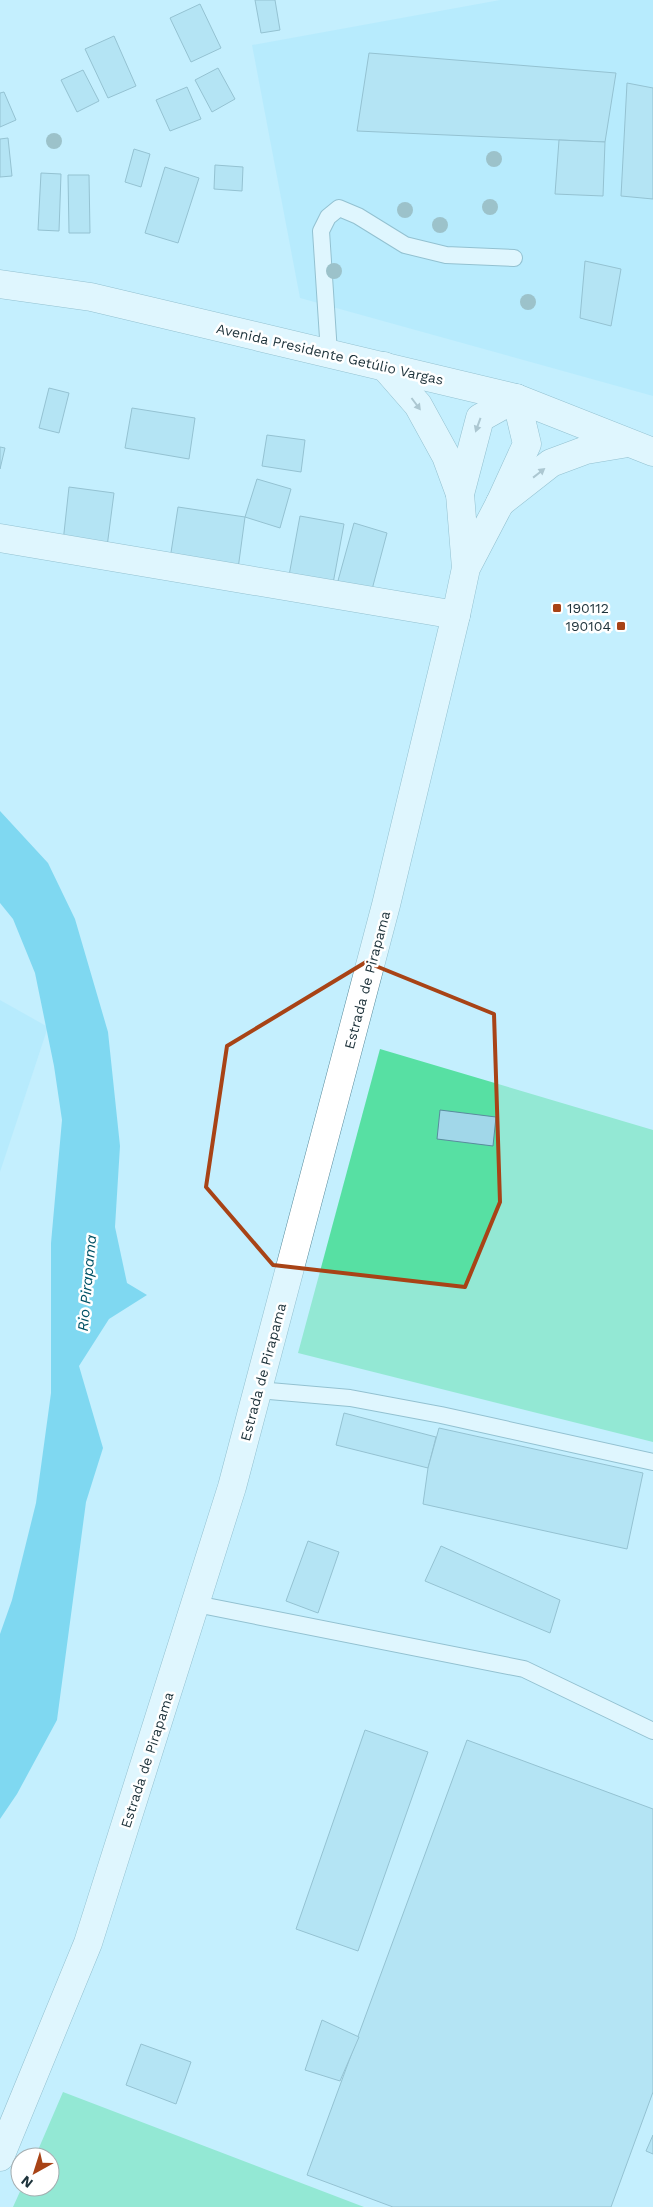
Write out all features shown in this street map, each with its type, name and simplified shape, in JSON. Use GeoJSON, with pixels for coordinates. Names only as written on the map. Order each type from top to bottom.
{"type":"FeatureCollection","features":[{"type":"Feature","properties":{"kind":"main road","name":"Avenida Presidente Getúlio Vargas"},"geometry":{"type":"LineString","coordinates":[[0,284],[91,297],[516,398],[653,452]]}},
{"type":"Feature","properties":{"kind":"main road"},"geometry":{"type":"LineString","coordinates":[[384,366],[418,405],[446,456],[460,494]]}},
{"type":"Feature","properties":{"kind":"main road","name":"Estrada de Pirapama"},"geometry":{"type":"LineString","coordinates":[[0,2157],[88,1944],[232,1487],[386,905],[466,568],[500,503],[526,444],[516,398],[480,418],[460,494],[466,568]]}},
{"type":"Feature","properties":{"kind":"main road"},"geometry":{"type":"LineString","coordinates":[[500,503],[551,463],[586,450],[628,443]]}},
{"type":"Feature","properties":{"kind":"main road"},"geometry":{"type":"LineString","coordinates":[[0,538],[456,614]]}},
{"type":"Feature","properties":{"kind":"lane"},"geometry":{"type":"LineString","coordinates":[[329,353],[321,232],[328,217],[339,208],[358,216],[405,245],[446,255],[514,258]]}},
{"type":"Feature","properties":{"kind":"lane"},"geometry":{"type":"LineString","coordinates":[[258,1390],[350,1398],[440,1415],[653,1462]]}},
{"type":"Feature","properties":{"kind":"lane"},"geometry":{"type":"LineString","coordinates":[[196,1604],[524,1669],[653,1731]]}},
{"type":"Feature","properties":{"kind":"highlighted area"},"geometry":{"type":"Polygon","coordinates":[[[366,962],[494,1014],[500,1202],[465,1287],[273,1265],[206,1187],[227,1046],[366,962]]]}},
{"type":"Feature","properties":{"kind":"shaded area"},"geometry":{"type":"Polygon","coordinates":[[[500,0],[653,0],[653,396],[300,298],[252,45],[500,0]]]}},
{"type":"Feature","properties":{"kind":"shaded area"},"geometry":{"type":"Polygon","coordinates":[[[0,1000],[48,1027],[0,1172],[0,1000]]]}},
{"type":"Feature","properties":{"kind":"green space"},"geometry":{"type":"Polygon","coordinates":[[[380,1049],[653,1130],[653,1442],[298,1353],[380,1049]]]}},
{"type":"Feature","properties":{"kind":"green space"},"geometry":{"type":"Polygon","coordinates":[[[63,2092],[364,2207],[13,2207],[18,2197],[60,2197],[60,2147],[39,2147],[63,2092]]]}},
{"type":"Feature","properties":{"kind":"water","name":"Rio Pirapama"},"geometry":{"type":"Polygon","coordinates":[[[0,811],[48,863],[75,919],[108,1032],[120,1146],[115,1227],[127,1283],[147,1295],[109,1319],[79,1366],[103,1448],[86,1502],[57,1720],[17,1794],[0,1819],[0,1634],[12,1600],[36,1503],[51,1393],[51,1243],[62,1120],[54,1066],[35,973],[13,919],[0,903],[0,811]]]}},
{"type":"Feature","properties":{"kind":"building"},"geometry":{"type":"Polygon","coordinates":[[[255,0],[275,0],[280,30],[261,33],[255,0]]]}},
{"type":"Feature","properties":{"kind":"building"},"geometry":{"type":"Polygon","coordinates":[[[200,4],[221,48],[191,62],[170,18],[200,4]]]}},
{"type":"Feature","properties":{"kind":"building"},"geometry":{"type":"Polygon","coordinates":[[[114,36],[136,86],[108,98],[85,49],[114,36]]]}},
{"type":"Feature","properties":{"kind":"building"},"geometry":{"type":"Polygon","coordinates":[[[369,53],[616,73],[605,142],[357,131],[369,53]]]}},
{"type":"Feature","properties":{"kind":"building"},"geometry":{"type":"Polygon","coordinates":[[[218,68],[235,99],[212,112],[195,80],[218,68]]]}},
{"type":"Feature","properties":{"kind":"building"},"geometry":{"type":"Polygon","coordinates":[[[83,70],[99,101],[77,112],[61,80],[83,70]]]}},
{"type":"Feature","properties":{"kind":"building"},"geometry":{"type":"Polygon","coordinates":[[[627,83],[653,88],[653,199],[621,196],[627,83]]]}},
{"type":"Feature","properties":{"kind":"building"},"geometry":{"type":"Polygon","coordinates":[[[187,87],[201,119],[170,131],[156,100],[187,87]]]}},
{"type":"Feature","properties":{"kind":"building"},"geometry":{"type":"Polygon","coordinates":[[[4,92],[16,120],[0,127],[0,93],[4,92]]]}},
{"type":"Feature","properties":{"kind":"building"},"geometry":{"type":"Polygon","coordinates":[[[8,138],[12,176],[0,177],[0,139],[8,138]]]}},
{"type":"Feature","properties":{"kind":"building"},"geometry":{"type":"Polygon","coordinates":[[[559,140],[605,142],[603,196],[555,194],[559,140]]]}},
{"type":"Feature","properties":{"kind":"building"},"geometry":{"type":"Polygon","coordinates":[[[134,149],[150,154],[141,187],[125,182],[134,149]]]}},
{"type":"Feature","properties":{"kind":"building"},"geometry":{"type":"Polygon","coordinates":[[[215,165],[243,167],[242,191],[214,189],[215,165]]]}},
{"type":"Feature","properties":{"kind":"building"},"geometry":{"type":"Polygon","coordinates":[[[165,167],[199,178],[178,243],[145,233],[165,167]]]}},
{"type":"Feature","properties":{"kind":"building"},"geometry":{"type":"Polygon","coordinates":[[[41,173],[61,174],[59,231],[38,230],[41,173]]]}},
{"type":"Feature","properties":{"kind":"building"},"geometry":{"type":"Polygon","coordinates":[[[68,175],[89,175],[90,233],[69,233],[68,175]]]}},
{"type":"Feature","properties":{"kind":"building"},"geometry":{"type":"Polygon","coordinates":[[[585,261],[621,269],[611,326],[580,318],[585,261]]]}},
{"type":"Feature","properties":{"kind":"building"},"geometry":{"type":"Polygon","coordinates":[[[49,388],[69,393],[59,433],[39,428],[49,388]]]}},
{"type":"Feature","properties":{"kind":"building"},"geometry":{"type":"Polygon","coordinates":[[[132,408],[195,418],[189,459],[125,448],[132,408]]]}},
{"type":"Feature","properties":{"kind":"building"},"geometry":{"type":"Polygon","coordinates":[[[267,435],[305,440],[301,472],[262,466],[267,435]]]}},
{"type":"Feature","properties":{"kind":"building"},"geometry":{"type":"Polygon","coordinates":[[[0,447],[5,448],[0,469],[0,447]]]}},
{"type":"Feature","properties":{"kind":"building"},"geometry":{"type":"Polygon","coordinates":[[[257,479],[291,489],[280,528],[245,517],[257,479]]]}},
{"type":"Feature","properties":{"kind":"building"},"geometry":{"type":"Polygon","coordinates":[[[69,487],[114,493],[107,547],[63,542],[69,487]]]}},
{"type":"Feature","properties":{"kind":"building"},"geometry":{"type":"Polygon","coordinates":[[[178,507],[245,517],[238,569],[170,559],[178,507]]]}},
{"type":"Feature","properties":{"kind":"building"},"geometry":{"type":"Polygon","coordinates":[[[300,516],[344,524],[332,589],[288,581],[300,516]]]}},
{"type":"Feature","properties":{"kind":"building"},"geometry":{"type":"Polygon","coordinates":[[[354,523],[387,533],[370,597],[336,588],[354,523]]]}},
{"type":"Feature","properties":{"kind":"building"},"geometry":{"type":"Polygon","coordinates":[[[440,1110],[496,1117],[493,1146],[437,1139],[440,1110]]]}},
{"type":"Feature","properties":{"kind":"building"},"geometry":{"type":"Polygon","coordinates":[[[344,1413],[436,1437],[428,1468],[336,1445],[344,1413]]]}},
{"type":"Feature","properties":{"kind":"building"},"geometry":{"type":"Polygon","coordinates":[[[439,1428],[643,1473],[627,1549],[423,1504],[428,1468],[439,1428]]]}},
{"type":"Feature","properties":{"kind":"building"},"geometry":{"type":"Polygon","coordinates":[[[308,1541],[339,1552],[318,1613],[286,1601],[308,1541]]]}},
{"type":"Feature","properties":{"kind":"building"},"geometry":{"type":"Polygon","coordinates":[[[441,1546],[560,1600],[550,1633],[425,1581],[441,1546]]]}},
{"type":"Feature","properties":{"kind":"building"},"geometry":{"type":"Polygon","coordinates":[[[365,1730],[428,1752],[358,1951],[296,1929],[365,1730]]]}},
{"type":"Feature","properties":{"kind":"building"},"geometry":{"type":"Polygon","coordinates":[[[467,1740],[653,1809],[653,2092],[611,2207],[393,2207],[307,2175],[467,1740]]]}},
{"type":"Feature","properties":{"kind":"building"},"geometry":{"type":"Polygon","coordinates":[[[322,2020],[359,2037],[340,2081],[305,2070],[322,2020]]]}},
{"type":"Feature","properties":{"kind":"building"},"geometry":{"type":"Polygon","coordinates":[[[141,2044],[191,2062],[176,2104],[126,2085],[141,2044]]]}},
{"type":"Feature","properties":{"kind":"building"},"geometry":{"type":"Polygon","coordinates":[[[653,2135],[653,2154],[646,2151],[653,2135]]]}},
{"type":"Feature","properties":{"kind":"place","name":"190112"},"geometry":{"type":"Point","coordinates":[557,608]}},
{"type":"Feature","properties":{"kind":"place","name":"190104"},"geometry":{"type":"Point","coordinates":[621,626]}}]}
